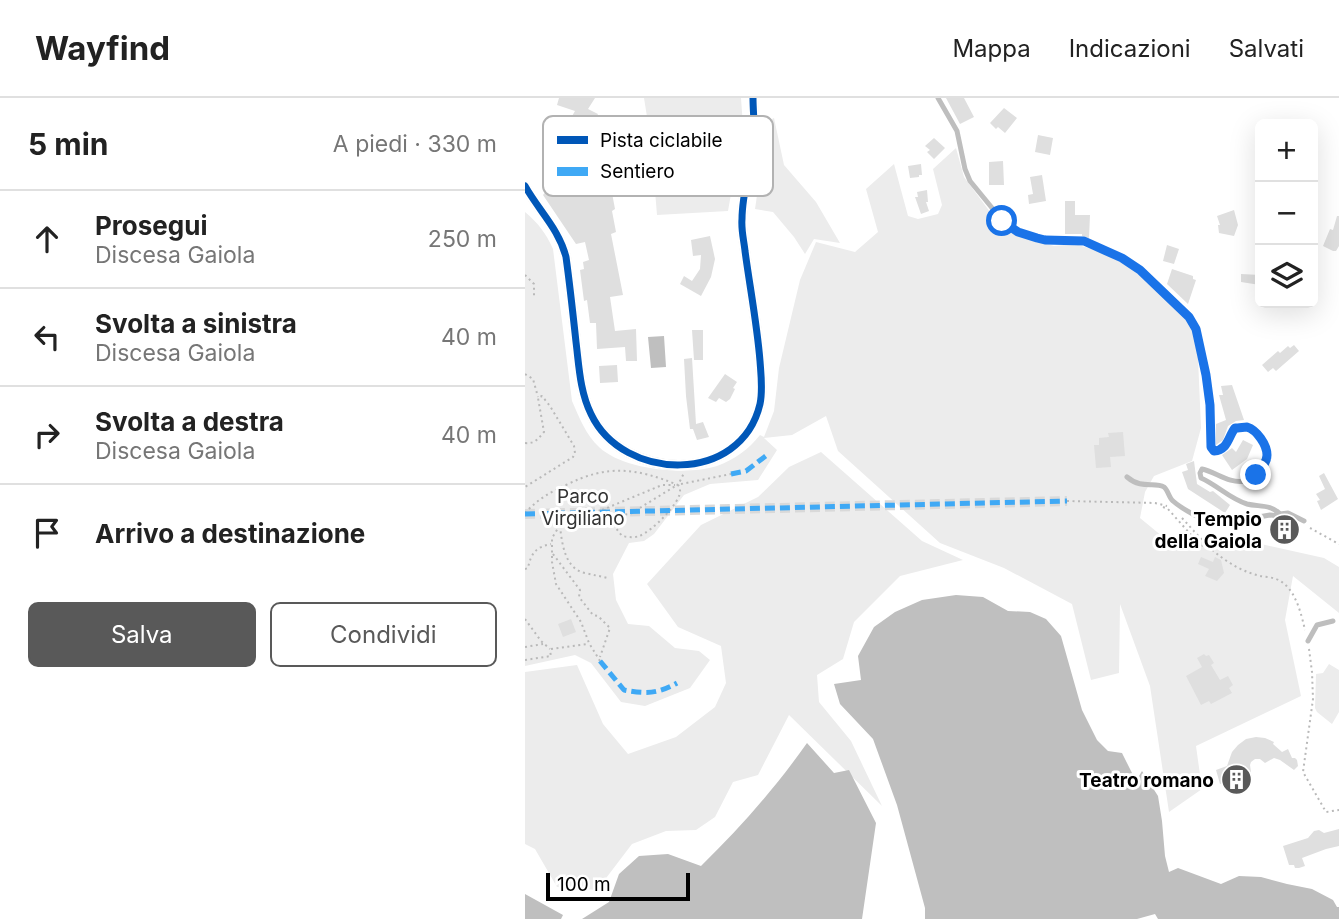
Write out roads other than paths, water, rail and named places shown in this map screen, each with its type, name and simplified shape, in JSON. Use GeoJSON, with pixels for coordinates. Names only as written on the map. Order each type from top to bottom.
{"type":"FeatureCollection","features":[{"type":"Feature","properties":{"kind":"street"},"geometry":{"type":"LineString","coordinates":[[753,98],[753,116]]}},
{"type":"Feature","properties":{"kind":"street"},"geometry":{"type":"LineString","coordinates":[[525,186],[563,244],[581,386],[590,414],[610,442],[622,450],[633,456],[660,463],[680,464],[707,461],[720,456],[743,439],[753,424],[760,404],[762,389],[757,325],[742,220],[746,196]]}},
{"type":"Feature","properties":{"kind":"lane"},"geometry":{"type":"LineString","coordinates":[[938,98],[957,131],[967,175],[1006,225],[1018,232],[1045,240],[1084,241],[1130,263],[1189,317],[1196,329],[1206,375],[1211,447],[1214,451],[1222,449],[1235,428],[1248,427],[1265,445],[1267,457],[1256,475],[1247,481],[1227,479],[1202,469],[1201,478],[1235,498],[1246,503],[1274,508],[1280,514]]}},
{"type":"Feature","properties":{"kind":"lane"},"geometry":{"type":"LineString","coordinates":[[1130,263],[1137,258]]}},
{"type":"Feature","properties":{"kind":"lane"},"geometry":{"type":"LineString","coordinates":[[1127,477],[1144,486],[1165,488],[1171,500],[1212,525],[1288,513],[1304,520]]}},
{"type":"Feature","properties":{"kind":"lane"},"geometry":{"type":"LineString","coordinates":[[1308,641],[1317,625],[1333,621]]}},
{"type":"Feature","properties":{"kind":"tunnel"},"geometry":{"type":"LineString","coordinates":[[525,514],[1067,501]]}},
{"type":"Feature","properties":{"kind":"place","name":"Tempio della Gaiola"},"geometry":{"type":"Point","coordinates":[1285,530]}},
{"type":"Feature","properties":{"kind":"place","name":"Teatro romano"},"geometry":{"type":"Point","coordinates":[1237,780]}},
{"type":"Feature","properties":{"kind":"park label","name":"Parco Virgiliano"},"geometry":{"type":"Point","coordinates":[583,507]}}]}
